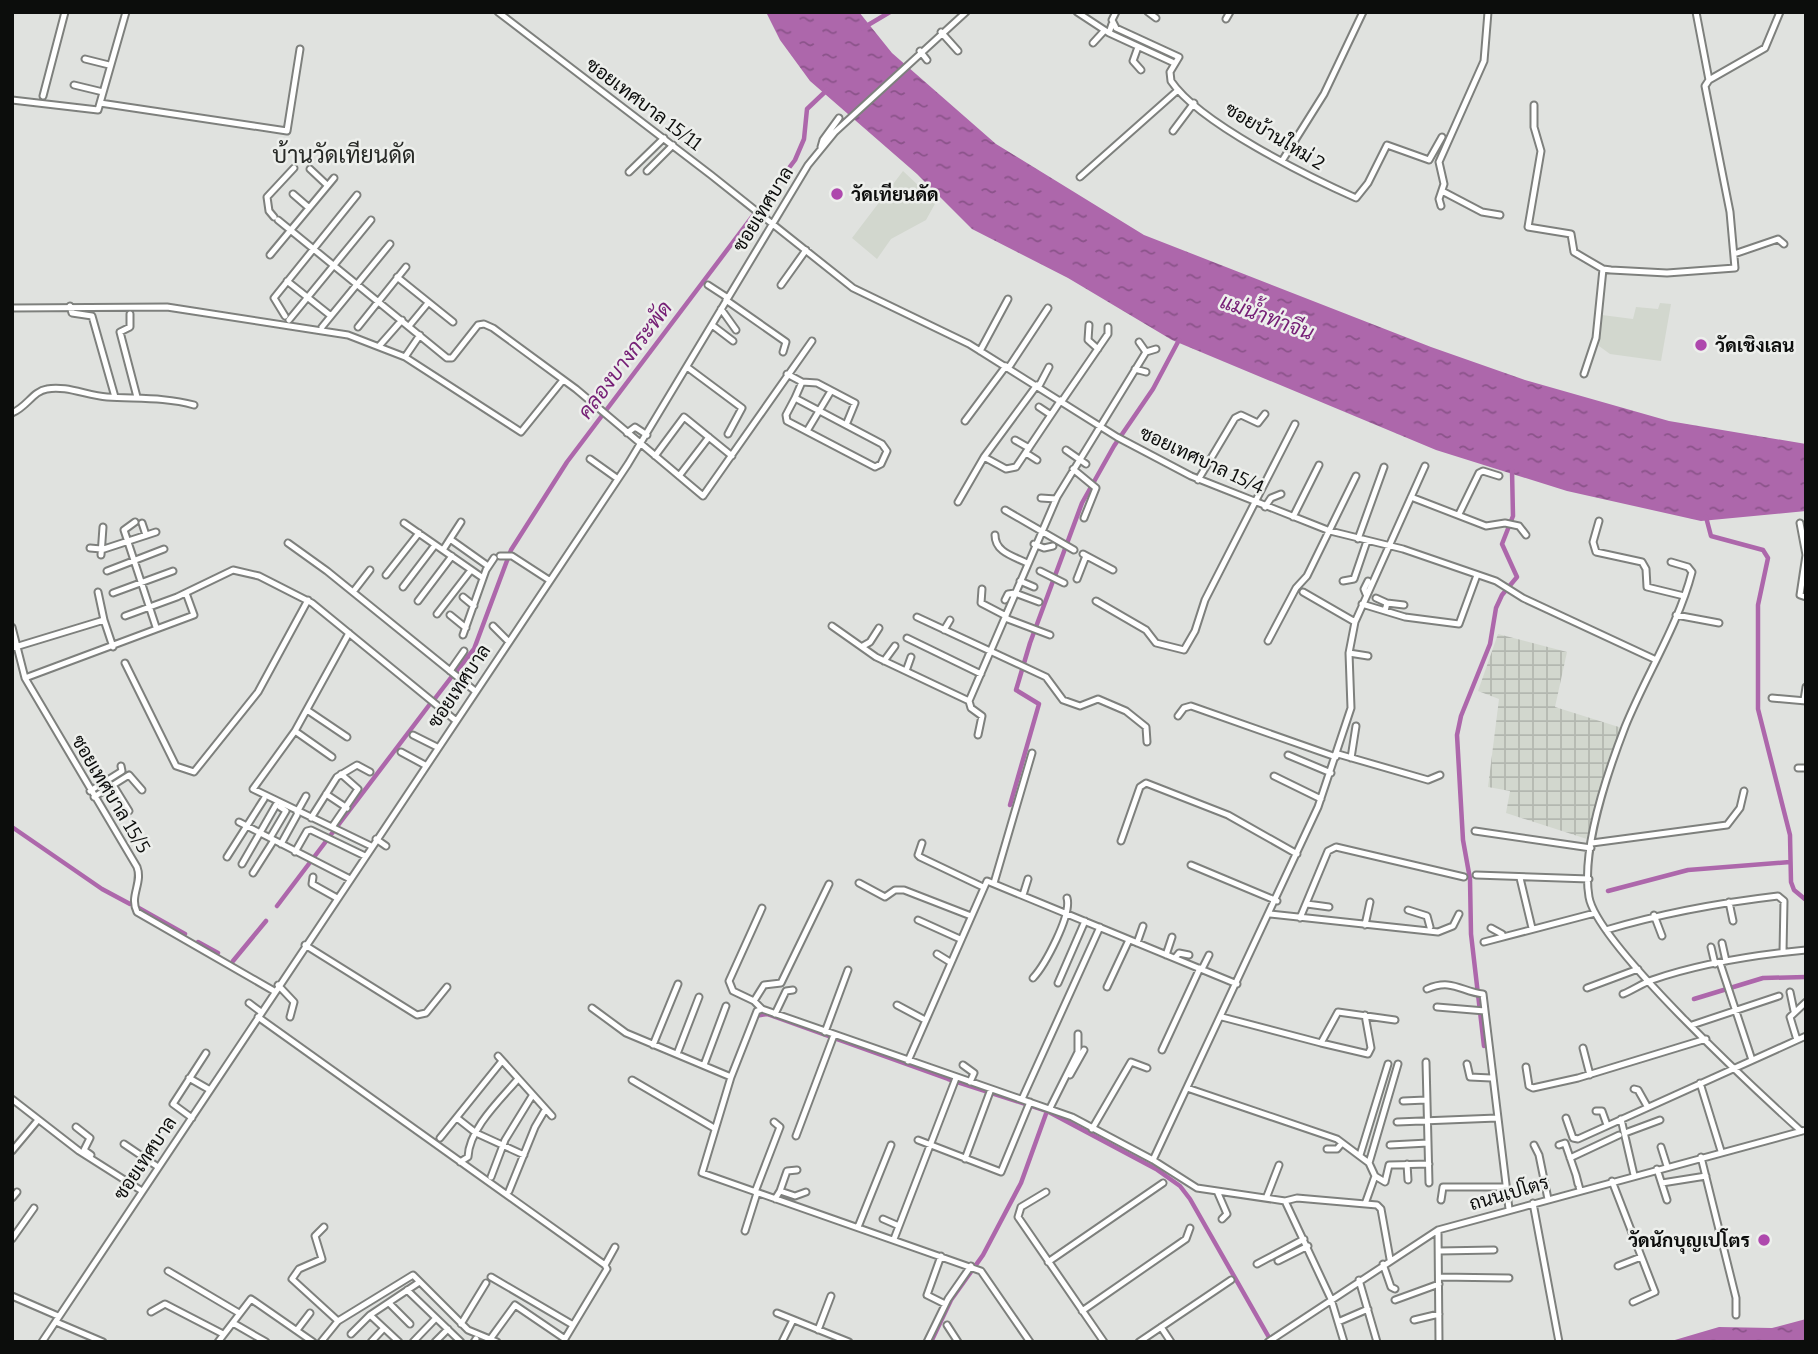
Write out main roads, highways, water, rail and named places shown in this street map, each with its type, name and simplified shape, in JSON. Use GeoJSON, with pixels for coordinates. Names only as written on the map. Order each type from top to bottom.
{"type":"FeatureCollection","features":[{"type":"Feature","properties":{"kind":"water","name":"แม่น้ำท่าจีน"},"geometry":{"type":"Polygon","coordinates":[[[766,12],[859,12],[892,53],[996,144],[1144,235],[1431,347],[1525,380],[1669,421],[1806,444],[1806,511],[1701,521],[1567,491],[1436,450],[1172,340],[1068,278],[972,229],[917,174],[810,81],[780,40],[766,12]]]}},
{"type":"Feature","properties":{"kind":"water"},"geometry":{"type":"Polygon","coordinates":[[[1806,1319],[1806,1342],[1668,1342],[1719,1327],[1772,1328],[1806,1319]]]}},
{"type":"Feature","properties":{"kind":"waterway"},"geometry":{"type":"LineString","coordinates":[[863,28],[890,12]]}},
{"type":"Feature","properties":{"kind":"waterway","name":"คลองบางกระพัด"},"geometry":{"type":"LineString","coordinates":[[455,673],[474,649],[511,550],[567,462],[795,160],[804,139],[807,109],[827,90]]}},
{"type":"Feature","properties":{"kind":"waterway"},"geometry":{"type":"LineString","coordinates":[[1010,805],[1039,704],[1016,690],[1030,643],[1082,503],[1114,446],[1153,389],[1179,340]]}},
{"type":"Feature","properties":{"kind":"waterway"},"geometry":{"type":"LineString","coordinates":[[1484,1046],[1471,934],[1470,879],[1463,840],[1457,735],[1461,716],[1490,644],[1496,608],[1502,595],[1517,577],[1502,544],[1513,516],[1512,470]]}},
{"type":"Feature","properties":{"kind":"waterway"},"geometry":{"type":"LineString","coordinates":[[1706,517],[1711,536],[1763,550],[1768,558],[1758,605],[1758,709],[1790,835],[1791,882],[1794,890],[1806,900]]}},
{"type":"Feature","properties":{"kind":"waterway","name":"คลองบางกระพัด"},"geometry":{"type":"LineString","coordinates":[[433,701],[453,675]]}},
{"type":"Feature","properties":{"kind":"waterway","name":"คลองบางกระพัด"},"geometry":{"type":"LineString","coordinates":[[336,828],[430,704]]}},
{"type":"Feature","properties":{"kind":"waterway","name":"คลองบางกระพัด"},"geometry":{"type":"LineString","coordinates":[[12,827],[102,889],[130,904]]}},
{"type":"Feature","properties":{"kind":"waterway","name":"คลองบางกระพัด"},"geometry":{"type":"LineString","coordinates":[[277,906],[333,832]]}},
{"type":"Feature","properties":{"kind":"waterway"},"geometry":{"type":"LineString","coordinates":[[1608,891],[1688,870],[1790,862]]}},
{"type":"Feature","properties":{"kind":"waterway","name":"คลองบางกระพัด"},"geometry":{"type":"LineString","coordinates":[[137,907],[185,934]]}},
{"type":"Feature","properties":{"kind":"waterway","name":"คลองบางกระพัด"},"geometry":{"type":"LineString","coordinates":[[233,961],[266,921]]}},
{"type":"Feature","properties":{"kind":"waterway","name":"คลองบางกระพัด"},"geometry":{"type":"LineString","coordinates":[[198,942],[218,953]]}},
{"type":"Feature","properties":{"kind":"waterway"},"geometry":{"type":"LineString","coordinates":[[1694,999],[1763,978],[1806,977]]}},
{"type":"Feature","properties":{"kind":"waterway"},"geometry":{"type":"LineString","coordinates":[[755,1016],[767,1014],[948,1079],[1047,1111],[1156,1169],[1180,1186],[1190,1199],[1271,1341]]}},
{"type":"Feature","properties":{"kind":"waterway"},"geometry":{"type":"LineString","coordinates":[[931,1342],[951,1300],[983,1255],[1021,1183],[1047,1111]]}},
{"type":"Feature","properties":{"kind":"place","name":"วัดเทียนดัด"},"geometry":{"type":"Point","coordinates":[837,194]}},
{"type":"Feature","properties":{"kind":"place","name":"วัดเชิงเลน"},"geometry":{"type":"Point","coordinates":[1701,345]}},
{"type":"Feature","properties":{"kind":"place","name":"วัดนักบุญเปโตร"},"geometry":{"type":"Point","coordinates":[1764,1240]}},
{"type":"Feature","properties":{"kind":"district","name":"บ้านวัดเทียนดัด"},"geometry":{"type":"Point","coordinates":[344,155]}}]}
